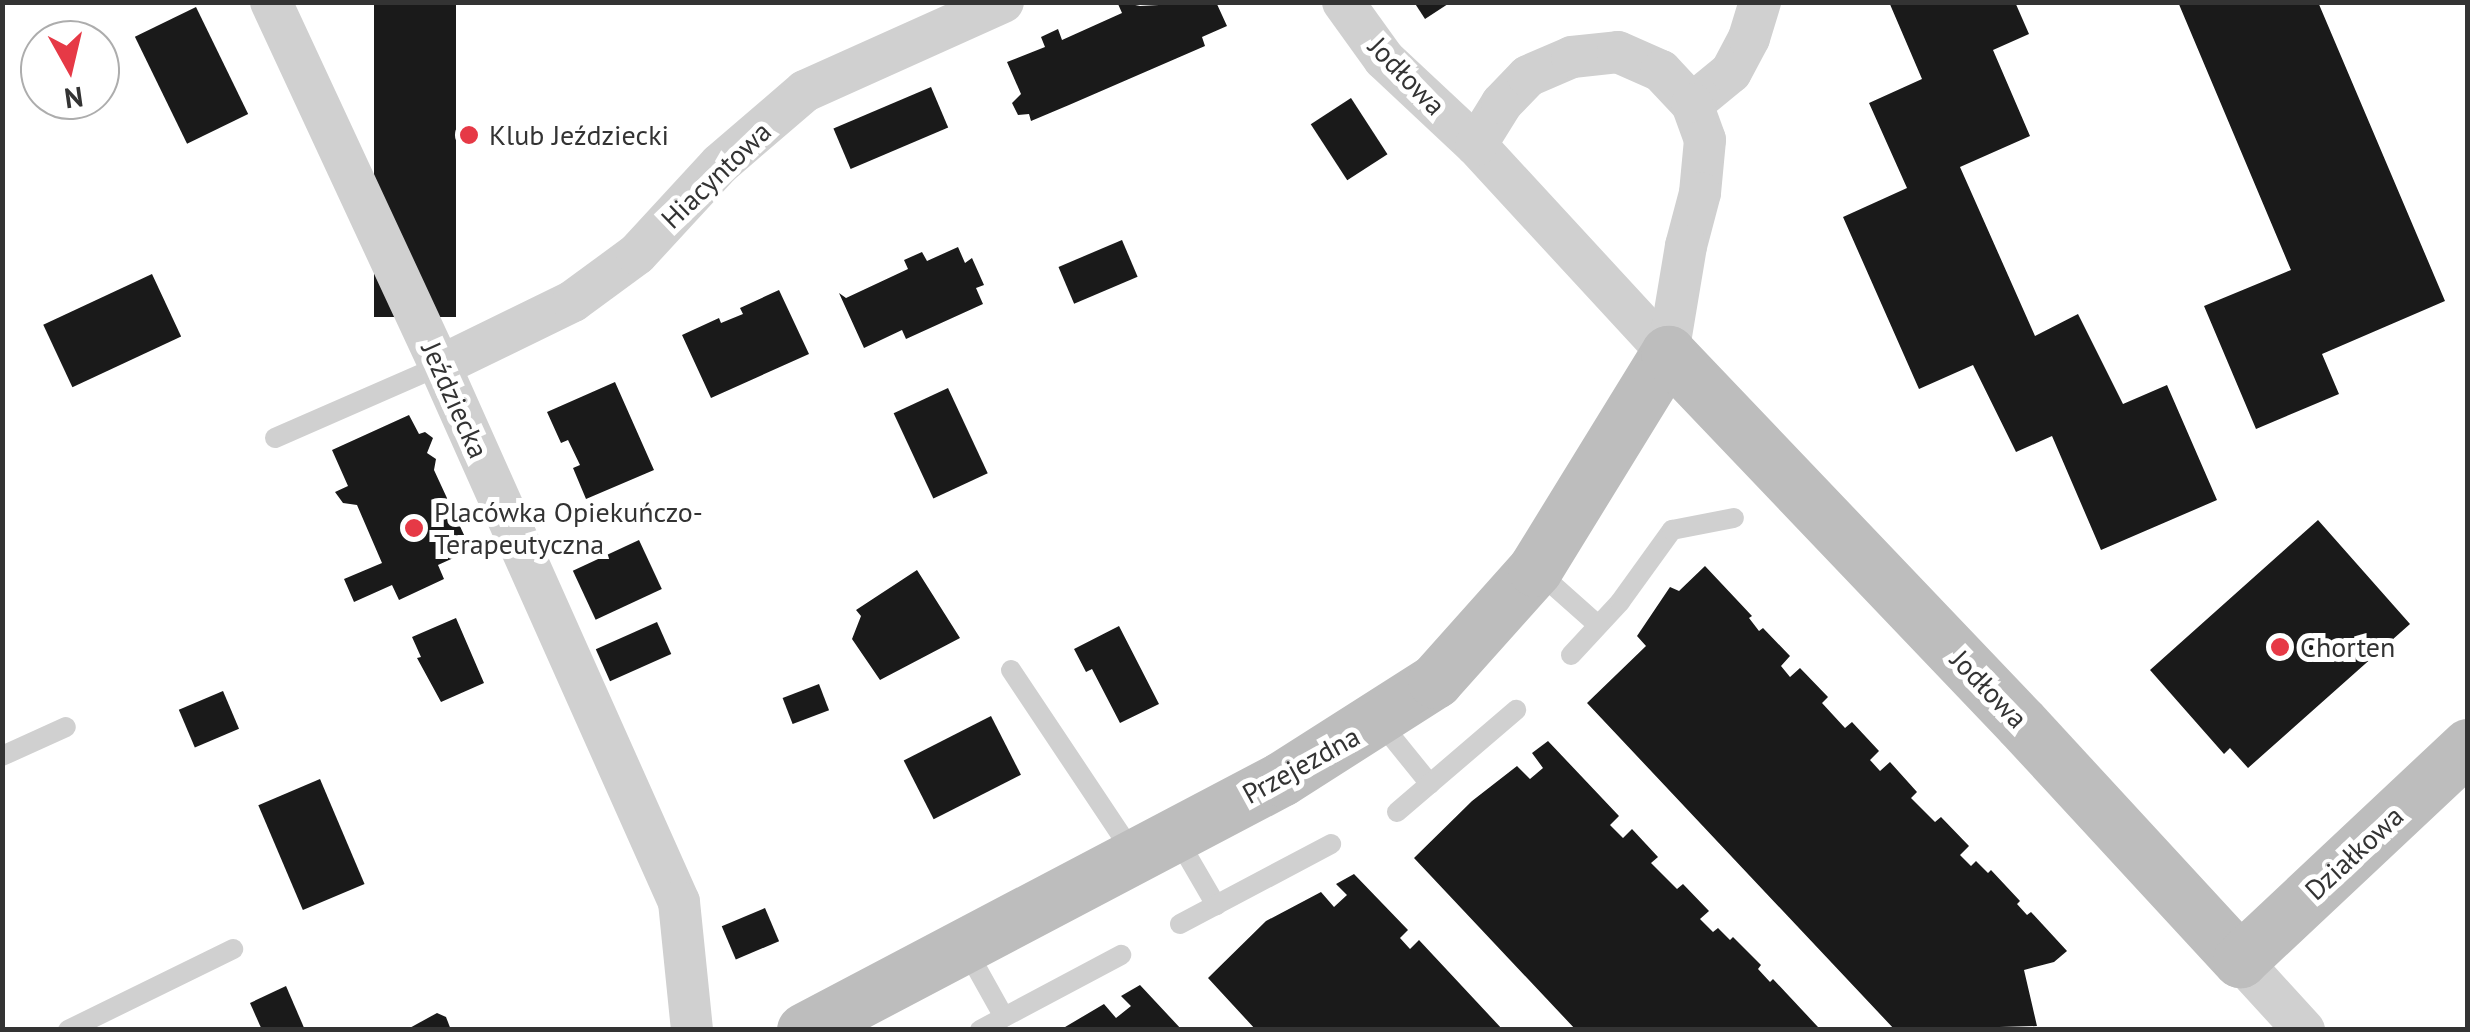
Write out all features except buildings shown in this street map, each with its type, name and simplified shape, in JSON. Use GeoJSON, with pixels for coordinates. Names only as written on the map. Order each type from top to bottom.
{"type":"FeatureCollection","features":[{"type":"Feature","properties":{"kind":"street","name":"Jeździecka"},"geometry":{"type":"LineString","coordinates":[[271,2],[440,366],[679,902],[692,1030]]}},
{"type":"Feature","properties":{"kind":"street","name":"Hiacyntowa"},"geometry":{"type":"LineString","coordinates":[[440,366],[574,301],[638,254],[720,164],[805,91],[1003,2]]}},
{"type":"Feature","properties":{"kind":"street","name":"Jodłowa"},"geometry":{"type":"LineString","coordinates":[[1343,2],[1384,59],[1476,145],[1668,353],[2022,723],[2304,1030]]}},
{"type":"Feature","properties":{"kind":"street"},"geometry":{"type":"LineString","coordinates":[[1692,104],[1730,72],[1750,38],[1760,2]]}},
{"type":"Feature","properties":{"kind":"street"},"geometry":{"type":"LineString","coordinates":[[1476,145],[1502,103],[1528,76],[1572,57],[1618,52],[1661,71],[1692,104],[1705,140],[1702,175],[1668,353]]}},
{"type":"Feature","properties":{"kind":"street","name":"Przejezdna"},"geometry":{"type":"LineString","coordinates":[[804,1030],[1281,779],[1378,721],[1435,681],[1534,569],[1668,353]]}},
{"type":"Feature","properties":{"kind":"street","name":"Działkowa"},"geometry":{"type":"LineString","coordinates":[[2240,960],[2468,746]]}},
{"type":"Feature","properties":{"kind":"lane"},"geometry":{"type":"LineString","coordinates":[[275,438],[440,366]]}},
{"type":"Feature","properties":{"kind":"lane"},"geometry":{"type":"LineString","coordinates":[[1570,655],[1672,530],[1734,518]]}},
{"type":"Feature","properties":{"kind":"lane"},"geometry":{"type":"LineString","coordinates":[[1534,569],[1598,625]]}},
{"type":"Feature","properties":{"kind":"lane"},"geometry":{"type":"LineString","coordinates":[[1011,670],[1154,843],[1216,905]]}},
{"type":"Feature","properties":{"kind":"lane"},"geometry":{"type":"LineString","coordinates":[[1397,812],[1516,710]]}},
{"type":"Feature","properties":{"kind":"lane"},"geometry":{"type":"LineString","coordinates":[[1378,721],[1430,784]]}},
{"type":"Feature","properties":{"kind":"lane"},"geometry":{"type":"LineString","coordinates":[[2,756],[66,727]]}},
{"type":"Feature","properties":{"kind":"lane"},"geometry":{"type":"LineString","coordinates":[[1180,924],[1331,844]]}},
{"type":"Feature","properties":{"kind":"lane"},"geometry":{"type":"LineString","coordinates":[[963,944],[1004,1017]]}},
{"type":"Feature","properties":{"kind":"lane"},"geometry":{"type":"LineString","coordinates":[[68,1030],[234,948]]}},
{"type":"Feature","properties":{"kind":"lane"},"geometry":{"type":"LineString","coordinates":[[980,1030],[1121,955]]}},
{"type":"Feature","properties":{"kind":"place","name":"Klub Jeździecki"},"geometry":{"type":"Point","coordinates":[469,135]}},
{"type":"Feature","properties":{"kind":"place","name":"Placówka Opiekuńczo- Terapeutyczna"},"geometry":{"type":"Point","coordinates":[414,528]}},
{"type":"Feature","properties":{"kind":"place","name":"Chorten"},"geometry":{"type":"Point","coordinates":[2280,647]}}]}
